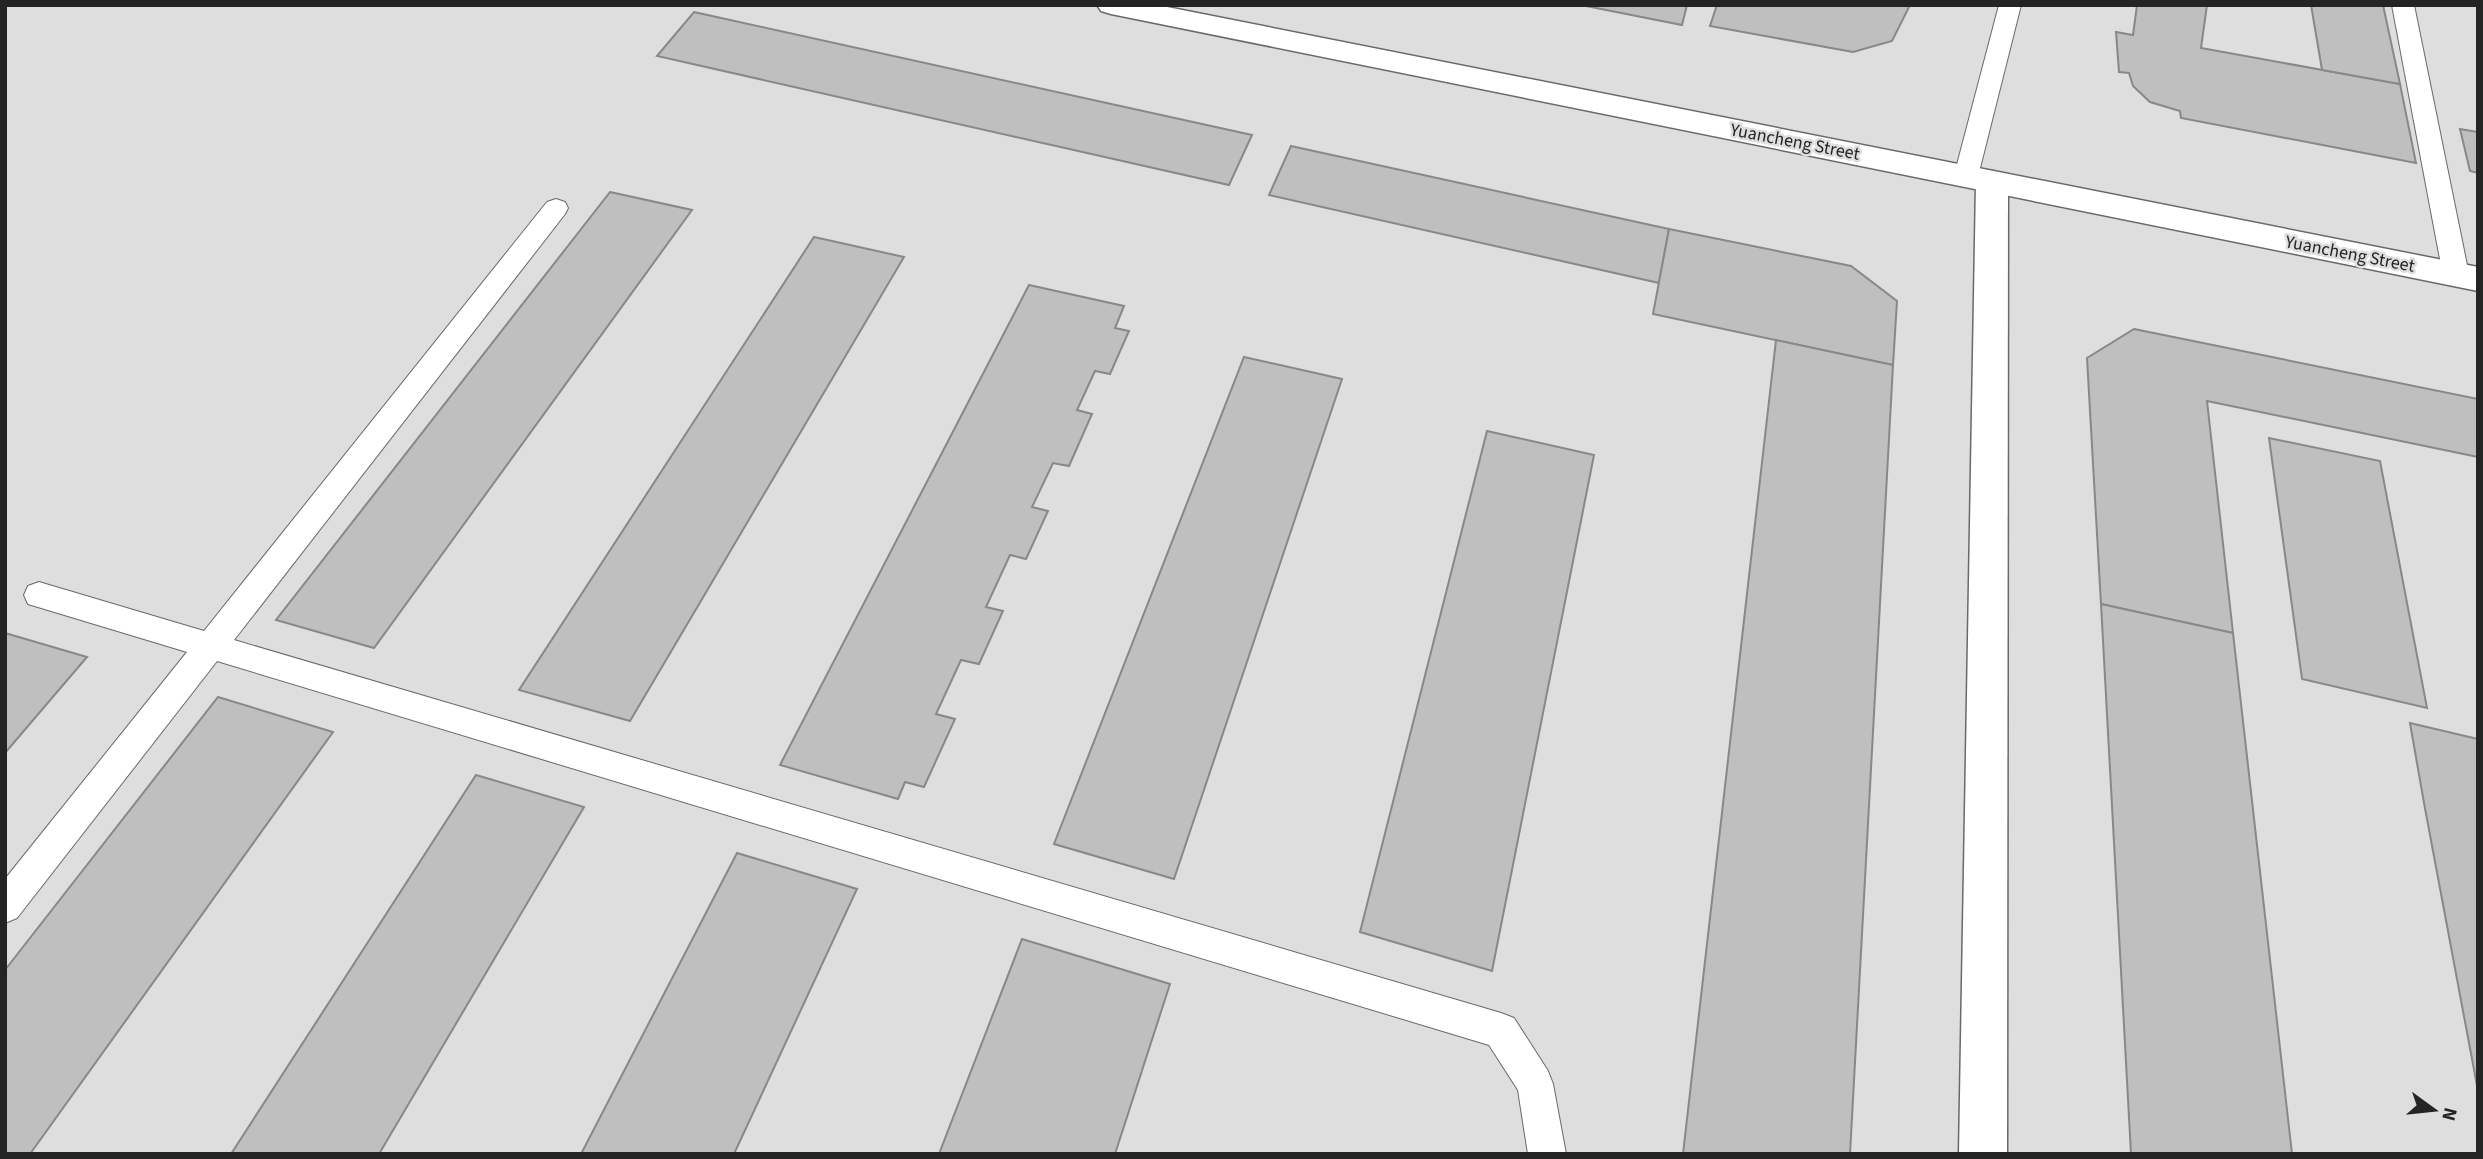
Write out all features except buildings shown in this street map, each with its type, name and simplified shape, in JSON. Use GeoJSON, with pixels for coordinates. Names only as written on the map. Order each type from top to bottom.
{"type":"FeatureCollection","features":[{"type":"Feature","properties":{"kind":"street","name":"Yuancheng Street"},"geometry":{"type":"LineString","coordinates":[[1111,5],[2467,277]]}},
{"type":"Feature","properties":{"kind":"street"},"geometry":{"type":"LineString","coordinates":[[1979,179],[1983,1154]]}},
{"type":"Feature","properties":{"kind":"lane"},"geometry":{"type":"LineString","coordinates":[[1979,179],[2010,5]]}},
{"type":"Feature","properties":{"kind":"lane"},"geometry":{"type":"LineString","coordinates":[[2403,5],[2467,277]]}},
{"type":"Feature","properties":{"kind":"lane"},"geometry":{"type":"LineString","coordinates":[[5,906],[556,208]]}},
{"type":"Feature","properties":{"kind":"lane"},"geometry":{"type":"LineString","coordinates":[[39,595],[1500,1031],[1535,1084],[1547,1154]]}}]}
